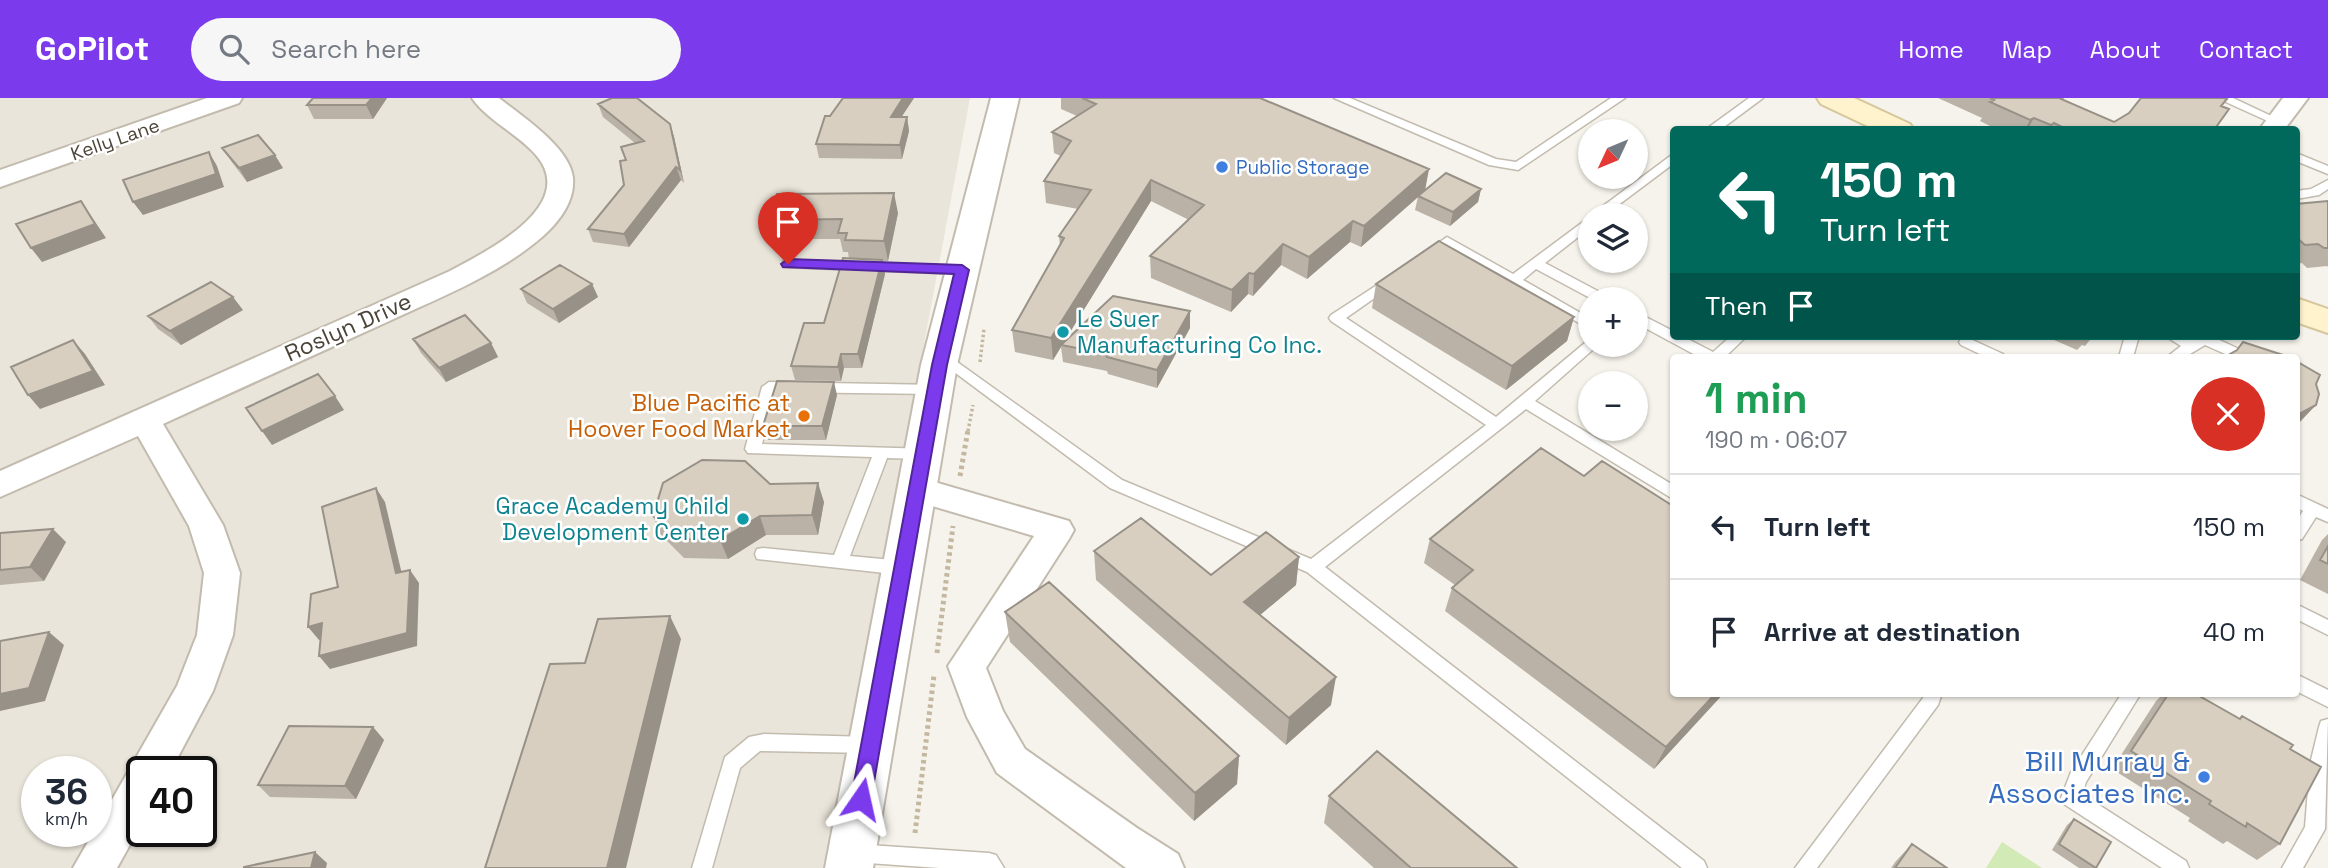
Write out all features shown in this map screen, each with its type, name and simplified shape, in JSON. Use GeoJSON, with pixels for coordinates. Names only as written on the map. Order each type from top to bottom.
{"type":"FeatureCollection","features":[{"type":"Feature","properties":{"kind":"main road"},"geometry":{"type":"LineString","coordinates":[[1831,98],[1891,126]]}},
{"type":"Feature","properties":{"kind":"main road"},"geometry":{"type":"LineString","coordinates":[[2300,311],[2328,322]]}},
{"type":"Feature","properties":{"kind":"street","name":"Kelly Lane"},"geometry":{"type":"LineString","coordinates":[[0,179],[230,98]]}},
{"type":"Feature","properties":{"kind":"street","name":"Roslyn Drive"},"geometry":{"type":"LineString","coordinates":[[0,485],[460,277],[528,237],[557,198],[560,181],[550,155],[484,98]]}},
{"type":"Feature","properties":{"kind":"street"},"geometry":{"type":"LineString","coordinates":[[850,860],[938,373],[1005,98]]}},
{"type":"Feature","properties":{"kind":"street"},"geometry":{"type":"LineString","coordinates":[[2274,125],[2296,98]]}},
{"type":"Feature","properties":{"kind":"street"},"geometry":{"type":"LineString","coordinates":[[144,419],[206,525],[222,573],[215,635],[194,691],[158,756]]}},
{"type":"Feature","properties":{"kind":"street"},"geometry":{"type":"LineString","coordinates":[[920,471],[1057,530],[967,666],[986,718],[1011,761],[1122,842],[1163,868]]}},
{"type":"Feature","properties":{"kind":"street"},"geometry":{"type":"LineString","coordinates":[[94,868],[126,812]]}},
{"type":"Feature","properties":{"kind":"lane"},"geometry":{"type":"LineString","coordinates":[[1340,98],[1493,162],[1518,166],[1619,98]]}},
{"type":"Feature","properties":{"kind":"lane"},"geometry":{"type":"LineString","coordinates":[[1717,126],[1757,98]]}},
{"type":"Feature","properties":{"kind":"lane"},"geometry":{"type":"LineString","coordinates":[[2223,98],[2274,125]]}},
{"type":"Feature","properties":{"kind":"lane"},"geometry":{"type":"LineString","coordinates":[[2300,159],[2328,170]]}},
{"type":"Feature","properties":{"kind":"lane"},"geometry":{"type":"LineString","coordinates":[[1613,203],[1670,160]]}},
{"type":"Feature","properties":{"kind":"lane"},"geometry":{"type":"LineString","coordinates":[[2300,194],[2315,192],[2328,184]]}},
{"type":"Feature","properties":{"kind":"lane"},"geometry":{"type":"LineString","coordinates":[[1514,280],[1578,230]]}},
{"type":"Feature","properties":{"kind":"lane"},"geometry":{"type":"LineString","coordinates":[[1496,424],[1336,318],[1447,241],[1578,317]]}},
{"type":"Feature","properties":{"kind":"lane"},"geometry":{"type":"LineString","coordinates":[[1535,263],[1580,287]]}},
{"type":"Feature","properties":{"kind":"lane"},"geometry":{"type":"LineString","coordinates":[[788,264],[962,270]]}},
{"type":"Feature","properties":{"kind":"lane"},"geometry":{"type":"LineString","coordinates":[[1648,323],[1670,335]]}},
{"type":"Feature","properties":{"kind":"lane"},"geometry":{"type":"LineString","coordinates":[[1679,340],[1704,354]]}},
{"type":"Feature","properties":{"kind":"lane"},"geometry":{"type":"LineString","coordinates":[[1719,354],[1735,340]]}},
{"type":"Feature","properties":{"kind":"lane"},"geometry":{"type":"LineString","coordinates":[[2179,354],[2202,340],[2237,354]]}},
{"type":"Feature","properties":{"kind":"lane"},"geometry":{"type":"LineString","coordinates":[[1966,342],[1992,354]]}},
{"type":"Feature","properties":{"kind":"lane"},"geometry":{"type":"LineString","coordinates":[[1313,567],[1525,401],[1578,356]]}},
{"type":"Feature","properties":{"kind":"lane"},"geometry":{"type":"LineString","coordinates":[[920,471],[882,452],[753,449],[769,387],[938,373],[1116,484],[1313,567],[1697,868]]}},
{"type":"Feature","properties":{"kind":"lane"},"geometry":{"type":"LineString","coordinates":[[1525,401],[1670,491]]}},
{"type":"Feature","properties":{"kind":"lane"},"geometry":{"type":"LineString","coordinates":[[839,562],[882,452]]}},
{"type":"Feature","properties":{"kind":"lane"},"geometry":{"type":"LineString","coordinates":[[2300,502],[2320,512],[2300,531]]}},
{"type":"Feature","properties":{"kind":"lane"},"geometry":{"type":"LineString","coordinates":[[763,554],[903,568]]}},
{"type":"Feature","properties":{"kind":"lane"},"geometry":{"type":"LineString","coordinates":[[2300,613],[2328,628]]}},
{"type":"Feature","properties":{"kind":"lane"},"geometry":{"type":"LineString","coordinates":[[2300,684],[2328,699]]}},
{"type":"Feature","properties":{"kind":"lane"},"geometry":{"type":"LineString","coordinates":[[1805,868],[1932,697]]}},
{"type":"Feature","properties":{"kind":"lane"},"geometry":{"type":"LineString","coordinates":[[2130,697],[2078,778],[2071,797],[2179,868]]}},
{"type":"Feature","properties":{"kind":"lane"},"geometry":{"type":"LineString","coordinates":[[2292,868],[2315,829],[2319,764],[2328,727]]}},
{"type":"Feature","properties":{"kind":"lane"},"geometry":{"type":"LineString","coordinates":[[702,868],[732,763],[749,748],[764,742],[871,745]]}},
{"type":"Feature","properties":{"kind":"lane"},"geometry":{"type":"LineString","coordinates":[[850,860],[989,862],[994,868]]}},
{"type":"Feature","properties":{"kind":"shaded area"},"geometry":{"type":"Polygon","coordinates":[[[0,98],[970,98],[826,868],[0,868],[0,98]]]}},
{"type":"Feature","properties":{"kind":"green space"},"geometry":{"type":"Polygon","coordinates":[[[2002,842],[2042,868],[1986,868],[2002,842]]]}},
{"type":"Feature","properties":{"kind":"building"},"geometry":{"type":"Polygon","coordinates":[[[313,98],[372,98],[366,105],[307,105],[313,98]]]}},
{"type":"Feature","properties":{"kind":"building"},"geometry":{"type":"Polygon","coordinates":[[[612,98],[637,98],[670,124],[680,170],[676,167],[624,234],[588,229],[624,185],[620,161],[626,160],[621,147],[644,141],[598,104],[612,98]]]}},
{"type":"Feature","properties":{"kind":"building"},"geometry":{"type":"Polygon","coordinates":[[[843,98],[903,98],[891,117],[907,117],[900,145],[816,144],[825,116],[830,116],[843,98]]]}},
{"type":"Feature","properties":{"kind":"building"},"geometry":{"type":"Polygon","coordinates":[[[1082,98],[1260,98],[1429,169],[1364,226],[1353,221],[1309,257],[1283,244],[1254,274],[1249,273],[1232,290],[1150,256],[1204,205],[1151,180],[1051,338],[1012,330],[1064,238],[1059,236],[1091,190],[1044,181],[1071,141],[1052,132],[1096,104],[1082,98]]]}},
{"type":"Feature","properties":{"kind":"building"},"geometry":{"type":"Polygon","coordinates":[[[1990,98],[2062,98],[2114,122],[2129,113],[2141,98],[2224,98],[2227,99],[2221,106],[2229,109],[2217,126],[2060,126],[2034,118],[2030,120],[1990,102],[1994,100],[1990,98]]]}},
{"type":"Feature","properties":{"kind":"building"},"geometry":{"type":"Polygon","coordinates":[[[258,135],[275,155],[239,168],[222,148],[258,135]]]}},
{"type":"Feature","properties":{"kind":"building"},"geometry":{"type":"Polygon","coordinates":[[[209,152],[216,174],[133,202],[123,180],[209,152]]]}},
{"type":"Feature","properties":{"kind":"building"},"geometry":{"type":"Polygon","coordinates":[[[1446,173],[1481,189],[1453,212],[1418,196],[1446,173]]]}},
{"type":"Feature","properties":{"kind":"building"},"geometry":{"type":"Polygon","coordinates":[[[894,193],[884,241],[845,240],[847,233],[838,233],[842,219],[769,220],[777,194],[894,193]]]}},
{"type":"Feature","properties":{"kind":"building"},"geometry":{"type":"Polygon","coordinates":[[[81,201],[95,224],[31,248],[16,224],[81,201]]]}},
{"type":"Feature","properties":{"kind":"building"},"geometry":{"type":"Polygon","coordinates":[[[2328,201],[2328,248],[2318,244],[2305,245],[2300,241],[2300,204],[2328,201]]]}},
{"type":"Feature","properties":{"kind":"building"},"geometry":{"type":"Polygon","coordinates":[[[1439,241],[1574,317],[1512,366],[1376,284],[1439,241]]]}},
{"type":"Feature","properties":{"kind":"building"},"geometry":{"type":"Polygon","coordinates":[[[843,258],[882,260],[858,354],[841,354],[838,367],[791,366],[804,323],[824,323],[843,258]]]}},
{"type":"Feature","properties":{"kind":"building"},"geometry":{"type":"Polygon","coordinates":[[[560,265],[592,284],[553,309],[521,289],[560,265]]]}},
{"type":"Feature","properties":{"kind":"building"},"geometry":{"type":"Polygon","coordinates":[[[211,282],[233,297],[170,331],[148,316],[211,282]]]}},
{"type":"Feature","properties":{"kind":"building"},"geometry":{"type":"Polygon","coordinates":[[[1113,296],[1190,311],[1157,370],[1107,357],[1108,354],[1061,345],[1113,296]]]}},
{"type":"Feature","properties":{"kind":"building"},"geometry":{"type":"Polygon","coordinates":[[[465,315],[491,343],[439,368],[413,339],[465,315]]]}},
{"type":"Feature","properties":{"kind":"building"},"geometry":{"type":"Polygon","coordinates":[[[73,340],[93,371],[28,395],[11,367],[73,340]]]}},
{"type":"Feature","properties":{"kind":"building"},"geometry":{"type":"Polygon","coordinates":[[[2243,342],[2279,354],[2230,354],[2243,342]]]}},
{"type":"Feature","properties":{"kind":"building"},"geometry":{"type":"Polygon","coordinates":[[[2300,363],[2320,375],[2316,384],[2319,394],[2316,405],[2300,413],[2300,363]]]}},
{"type":"Feature","properties":{"kind":"building"},"geometry":{"type":"Polygon","coordinates":[[[318,374],[335,396],[262,431],[246,408],[318,374]]]}},
{"type":"Feature","properties":{"kind":"building","name":"Blue Pacific at Hoover Food Market"},"geometry":{"type":"Polygon","coordinates":[[[777,381],[834,382],[822,426],[763,426],[777,381]]]}},
{"type":"Feature","properties":{"kind":"building"},"geometry":{"type":"Polygon","coordinates":[[[1541,448],[1584,476],[1602,461],[1670,504],[1670,697],[1712,697],[1666,747],[1452,588],[1473,570],[1430,539],[1541,448]]]}},
{"type":"Feature","properties":{"kind":"building","name":"Grace Academy Child Development Center"},"geometry":{"type":"Polygon","coordinates":[[[702,460],[745,461],[770,484],[818,483],[812,515],[760,516],[720,540],[676,539],[653,516],[663,483],[702,460]]]}},
{"type":"Feature","properties":{"kind":"building"},"geometry":{"type":"Polygon","coordinates":[[[376,488],[396,573],[410,570],[407,633],[319,656],[322,623],[308,627],[311,594],[338,587],[322,507],[376,488]]]}},
{"type":"Feature","properties":{"kind":"building"},"geometry":{"type":"Polygon","coordinates":[[[1141,518],[1211,575],[1266,532],[1299,557],[1244,602],[1336,677],[1289,718],[1094,551],[1141,518]]]}},
{"type":"Feature","properties":{"kind":"building"},"geometry":{"type":"Polygon","coordinates":[[[53,529],[30,567],[0,570],[0,533],[53,529]]]}},
{"type":"Feature","properties":{"kind":"building"},"geometry":{"type":"Polygon","coordinates":[[[2328,546],[2328,564],[2320,560],[2328,546]]]}},
{"type":"Feature","properties":{"kind":"building"},"geometry":{"type":"Polygon","coordinates":[[[1049,582],[1239,756],[1195,793],[1005,612],[1049,582]]]}},
{"type":"Feature","properties":{"kind":"building"},"geometry":{"type":"Polygon","coordinates":[[[670,616],[607,868],[485,868],[550,664],[585,663],[598,619],[670,616]]]}},
{"type":"Feature","properties":{"kind":"building"},"geometry":{"type":"Polygon","coordinates":[[[49,632],[29,688],[0,694],[0,641],[49,632]]]}},
{"type":"Feature","properties":{"kind":"building","name":"Bill Murray & Associates Inc."},"geometry":{"type":"Polygon","coordinates":[[[2166,697],[2201,697],[2293,745],[2290,749],[2321,767],[2280,844],[2209,804],[2211,801],[2131,751],[2166,697]]]}},
{"type":"Feature","properties":{"kind":"building"},"geometry":{"type":"Polygon","coordinates":[[[289,726],[373,727],[345,786],[258,785],[289,726]]]}},
{"type":"Feature","properties":{"kind":"building"},"geometry":{"type":"Polygon","coordinates":[[[1377,751],[1517,868],[1411,868],[1329,796],[1377,751]]]}},
{"type":"Feature","properties":{"kind":"building"},"geometry":{"type":"Polygon","coordinates":[[[2074,819],[2111,842],[2096,868],[2059,844],[2074,819]]]}},
{"type":"Feature","properties":{"kind":"building"},"geometry":{"type":"Polygon","coordinates":[[[1912,844],[1947,868],[1895,868],[1912,844]]]}},
{"type":"Feature","properties":{"kind":"building"},"geometry":{"type":"Polygon","coordinates":[[[315,852],[311,868],[244,868],[244,867],[315,852]]]}},
{"type":"Feature","properties":{"kind":"place","name":"Public Storage"},"geometry":{"type":"Point","coordinates":[1222,167]}},
{"type":"Feature","properties":{"kind":"place","name":"Le Suer Manufacturing Co Inc."},"geometry":{"type":"Point","coordinates":[1063,332]}},
{"type":"Feature","properties":{"kind":"place","name":"Blue Pacific at Hoover Food Market"},"geometry":{"type":"Point","coordinates":[804,416]}},
{"type":"Feature","properties":{"kind":"place","name":"Grace Academy Child Development Center"},"geometry":{"type":"Point","coordinates":[743,519]}},
{"type":"Feature","properties":{"kind":"place","name":"Bill Murray & Associates Inc."},"geometry":{"type":"Point","coordinates":[2204,777]}},
{"type":"Feature","properties":{"kind":"route"},"geometry":{"type":"LineString","coordinates":[[788,264],[962,270],[939,365],[861,799]]}}]}
